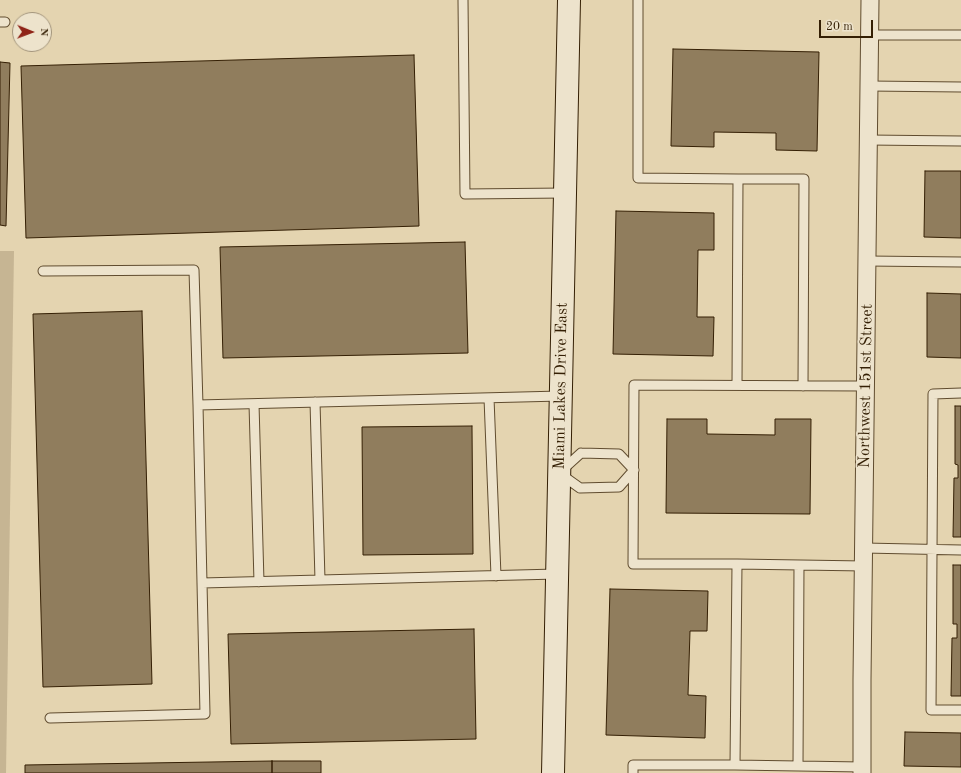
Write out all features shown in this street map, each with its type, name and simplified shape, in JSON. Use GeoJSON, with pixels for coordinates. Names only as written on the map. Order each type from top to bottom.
{"type":"FeatureCollection","features":[{"type":"Feature","properties":{"kind":"main road","name":"Miami Lakes Drive East"},"geometry":{"type":"LineString","coordinates":[[553,773],[569,0]]}},
{"type":"Feature","properties":{"kind":"street","name":"Northwest 151st Street"},"geometry":{"type":"LineString","coordinates":[[862,770],[870,0]]}},
{"type":"Feature","properties":{"kind":"lane"},"geometry":{"type":"LineString","coordinates":[[463,0],[465,194],[565,193]]}},
{"type":"Feature","properties":{"kind":"lane"},"geometry":{"type":"LineString","coordinates":[[638,0],[638,178],[804,179],[803,386]]}},
{"type":"Feature","properties":{"kind":"lane"},"geometry":{"type":"LineString","coordinates":[[870,35],[961,35]]}},
{"type":"Feature","properties":{"kind":"lane"},"geometry":{"type":"LineString","coordinates":[[869,86],[961,87]]}},
{"type":"Feature","properties":{"kind":"lane"},"geometry":{"type":"LineString","coordinates":[[868,140],[961,141]]}},
{"type":"Feature","properties":{"kind":"lane"},"geometry":{"type":"LineString","coordinates":[[737,385],[738,179]]}},
{"type":"Feature","properties":{"kind":"lane"},"geometry":{"type":"LineString","coordinates":[[867,261],[961,262]]}},
{"type":"Feature","properties":{"kind":"lane"},"geometry":{"type":"LineString","coordinates":[[43,271],[194,270],[206,714],[50,718]]}},
{"type":"Feature","properties":{"kind":"lane"},"geometry":{"type":"LineString","coordinates":[[864,566],[633,564],[634,385],[866,386]]}},
{"type":"Feature","properties":{"kind":"lane"},"geometry":{"type":"LineString","coordinates":[[961,393],[933,394],[931,710],[961,710]]}},
{"type":"Feature","properties":{"kind":"lane"},"geometry":{"type":"LineString","coordinates":[[198,405],[561,396]]}},
{"type":"Feature","properties":{"kind":"lane"},"geometry":{"type":"LineString","coordinates":[[489,398],[496,576]]}},
{"type":"Feature","properties":{"kind":"lane"},"geometry":{"type":"LineString","coordinates":[[315,402],[320,580]]}},
{"type":"Feature","properties":{"kind":"lane"},"geometry":{"type":"LineString","coordinates":[[254,404],[259,582]]}},
{"type":"Feature","properties":{"kind":"lane"},"geometry":{"type":"LineString","coordinates":[[581,453],[619,454],[634,470],[619,487],[580,488],[559,473],[581,453]]}},
{"type":"Feature","properties":{"kind":"lane"},"geometry":{"type":"LineString","coordinates":[[864,548],[961,550]]}},
{"type":"Feature","properties":{"kind":"lane"},"geometry":{"type":"LineString","coordinates":[[735,765],[738,564]]}},
{"type":"Feature","properties":{"kind":"lane"},"geometry":{"type":"LineString","coordinates":[[798,766],[799,565]]}},
{"type":"Feature","properties":{"kind":"lane"},"geometry":{"type":"LineString","coordinates":[[202,583],[557,574]]}},
{"type":"Feature","properties":{"kind":"lane"},"geometry":{"type":"LineString","coordinates":[[633,773],[633,765],[798,766],[862,770]]}},
{"type":"Feature","properties":{"kind":"shaded area"},"geometry":{"type":"Polygon","coordinates":[[[0,251],[14,251],[6,773],[0,773],[0,251]]]}},
{"type":"Feature","properties":{"kind":"building"},"geometry":{"type":"Polygon","coordinates":[[[673,49],[819,52],[817,151],[776,150],[776,133],[714,132],[714,147],[671,146],[673,49]]]}},
{"type":"Feature","properties":{"kind":"building"},"geometry":{"type":"Polygon","coordinates":[[[414,55],[419,226],[26,238],[21,66],[414,55]]]}},
{"type":"Feature","properties":{"kind":"building"},"geometry":{"type":"Polygon","coordinates":[[[0,62],[10,63],[6,226],[0,225],[0,62]]]}},
{"type":"Feature","properties":{"kind":"building"},"geometry":{"type":"Polygon","coordinates":[[[925,171],[961,171],[961,238],[924,237],[925,171]]]}},
{"type":"Feature","properties":{"kind":"building"},"geometry":{"type":"Polygon","coordinates":[[[616,211],[714,213],[714,250],[698,250],[697,317],[714,317],[713,356],[613,354],[616,211]]]}},
{"type":"Feature","properties":{"kind":"building"},"geometry":{"type":"Polygon","coordinates":[[[465,242],[468,353],[223,358],[220,247],[465,242]]]}},
{"type":"Feature","properties":{"kind":"building"},"geometry":{"type":"Polygon","coordinates":[[[927,293],[961,294],[961,358],[927,357],[927,293]]]}},
{"type":"Feature","properties":{"kind":"building"},"geometry":{"type":"Polygon","coordinates":[[[142,311],[152,684],[43,687],[33,314],[142,311]]]}},
{"type":"Feature","properties":{"kind":"building"},"geometry":{"type":"Polygon","coordinates":[[[955,406],[961,406],[961,537],[953,537],[954,478],[958,478],[958,465],[955,464],[955,406]]]}},
{"type":"Feature","properties":{"kind":"building"},"geometry":{"type":"Polygon","coordinates":[[[667,419],[707,419],[707,434],[775,435],[775,419],[811,419],[810,514],[666,513],[667,419]]]}},
{"type":"Feature","properties":{"kind":"building"},"geometry":{"type":"Polygon","coordinates":[[[472,426],[473,554],[363,555],[362,427],[472,426]]]}},
{"type":"Feature","properties":{"kind":"building"},"geometry":{"type":"Polygon","coordinates":[[[953,565],[961,565],[961,696],[951,696],[952,638],[957,638],[957,624],[953,624],[953,565]]]}},
{"type":"Feature","properties":{"kind":"building"},"geometry":{"type":"Polygon","coordinates":[[[610,589],[708,591],[707,631],[690,631],[688,695],[706,696],[705,738],[606,735],[610,589]]]}},
{"type":"Feature","properties":{"kind":"building"},"geometry":{"type":"Polygon","coordinates":[[[474,629],[476,739],[231,744],[228,634],[474,629]]]}},
{"type":"Feature","properties":{"kind":"building"},"geometry":{"type":"Polygon","coordinates":[[[905,732],[961,733],[961,767],[904,766],[905,732]]]}},
{"type":"Feature","properties":{"kind":"building"},"geometry":{"type":"Polygon","coordinates":[[[272,761],[272,773],[25,773],[25,765],[272,761]]]}},
{"type":"Feature","properties":{"kind":"building"},"geometry":{"type":"Polygon","coordinates":[[[272,761],[321,761],[321,773],[272,773],[272,761]]]}}]}
